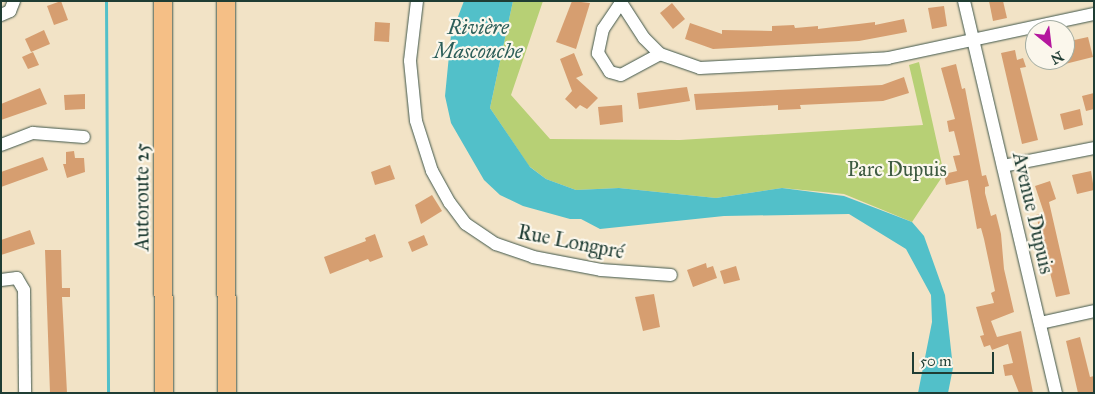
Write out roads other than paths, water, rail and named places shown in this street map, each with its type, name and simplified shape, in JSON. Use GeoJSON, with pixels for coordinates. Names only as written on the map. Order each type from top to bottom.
{"type":"FeatureCollection","features":[{"type":"Feature","properties":{"kind":"highway","name":"Autoroute 25"},"geometry":{"type":"LineString","coordinates":[[163,1],[164,393]]}},
{"type":"Feature","properties":{"kind":"highway"},"geometry":{"type":"LineString","coordinates":[[226,1],[227,393]]}},
{"type":"Feature","properties":{"kind":"street","name":"Rue Longpré"},"geometry":{"type":"LineString","coordinates":[[417,1],[410,61],[416,121],[435,176],[466,224],[496,244],[533,257],[601,270],[671,274]]}},
{"type":"Feature","properties":{"kind":"street","name":"Avenue Dupuis"},"geometry":{"type":"LineString","coordinates":[[964,1],[1056,393]]}},
{"type":"Feature","properties":{"kind":"street"},"geometry":{"type":"LineString","coordinates":[[660,54],[620,75],[610,72],[598,53],[603,29],[620,3],[644,38],[660,54],[700,68],[888,58],[1094,14]]}},
{"type":"Feature","properties":{"kind":"street"},"geometry":{"type":"LineString","coordinates":[[1,145],[33,133],[84,137]]}},
{"type":"Feature","properties":{"kind":"street"},"geometry":{"type":"LineString","coordinates":[[1003,166],[1093,146]]}},
{"type":"Feature","properties":{"kind":"street"},"geometry":{"type":"LineString","coordinates":[[1,280],[17,278],[24,290],[25,393]]}},
{"type":"Feature","properties":{"kind":"street"},"geometry":{"type":"LineString","coordinates":[[1040,323],[1094,310]]}},
{"type":"Feature","properties":{"kind":"water","name":"Rivière Mascouche"},"geometry":{"type":"Polygon","coordinates":[[[464,1],[513,1],[490,108],[530,167],[546,179],[576,190],[619,188],[716,198],[782,188],[844,196],[912,222],[924,236],[945,295],[953,368],[948,393],[918,393],[932,322],[931,295],[906,249],[849,214],[724,216],[600,229],[581,219],[570,219],[523,206],[500,195],[484,180],[451,123],[445,96],[451,35],[464,1]]]}},
{"type":"Feature","properties":{"kind":"waterway"},"geometry":{"type":"LineString","coordinates":[[106,1],[108,393]]}},
{"type":"Feature","properties":{"kind":"park label","name":"Parc Dupuis"},"geometry":{"type":"Point","coordinates":[897,169]}}]}
